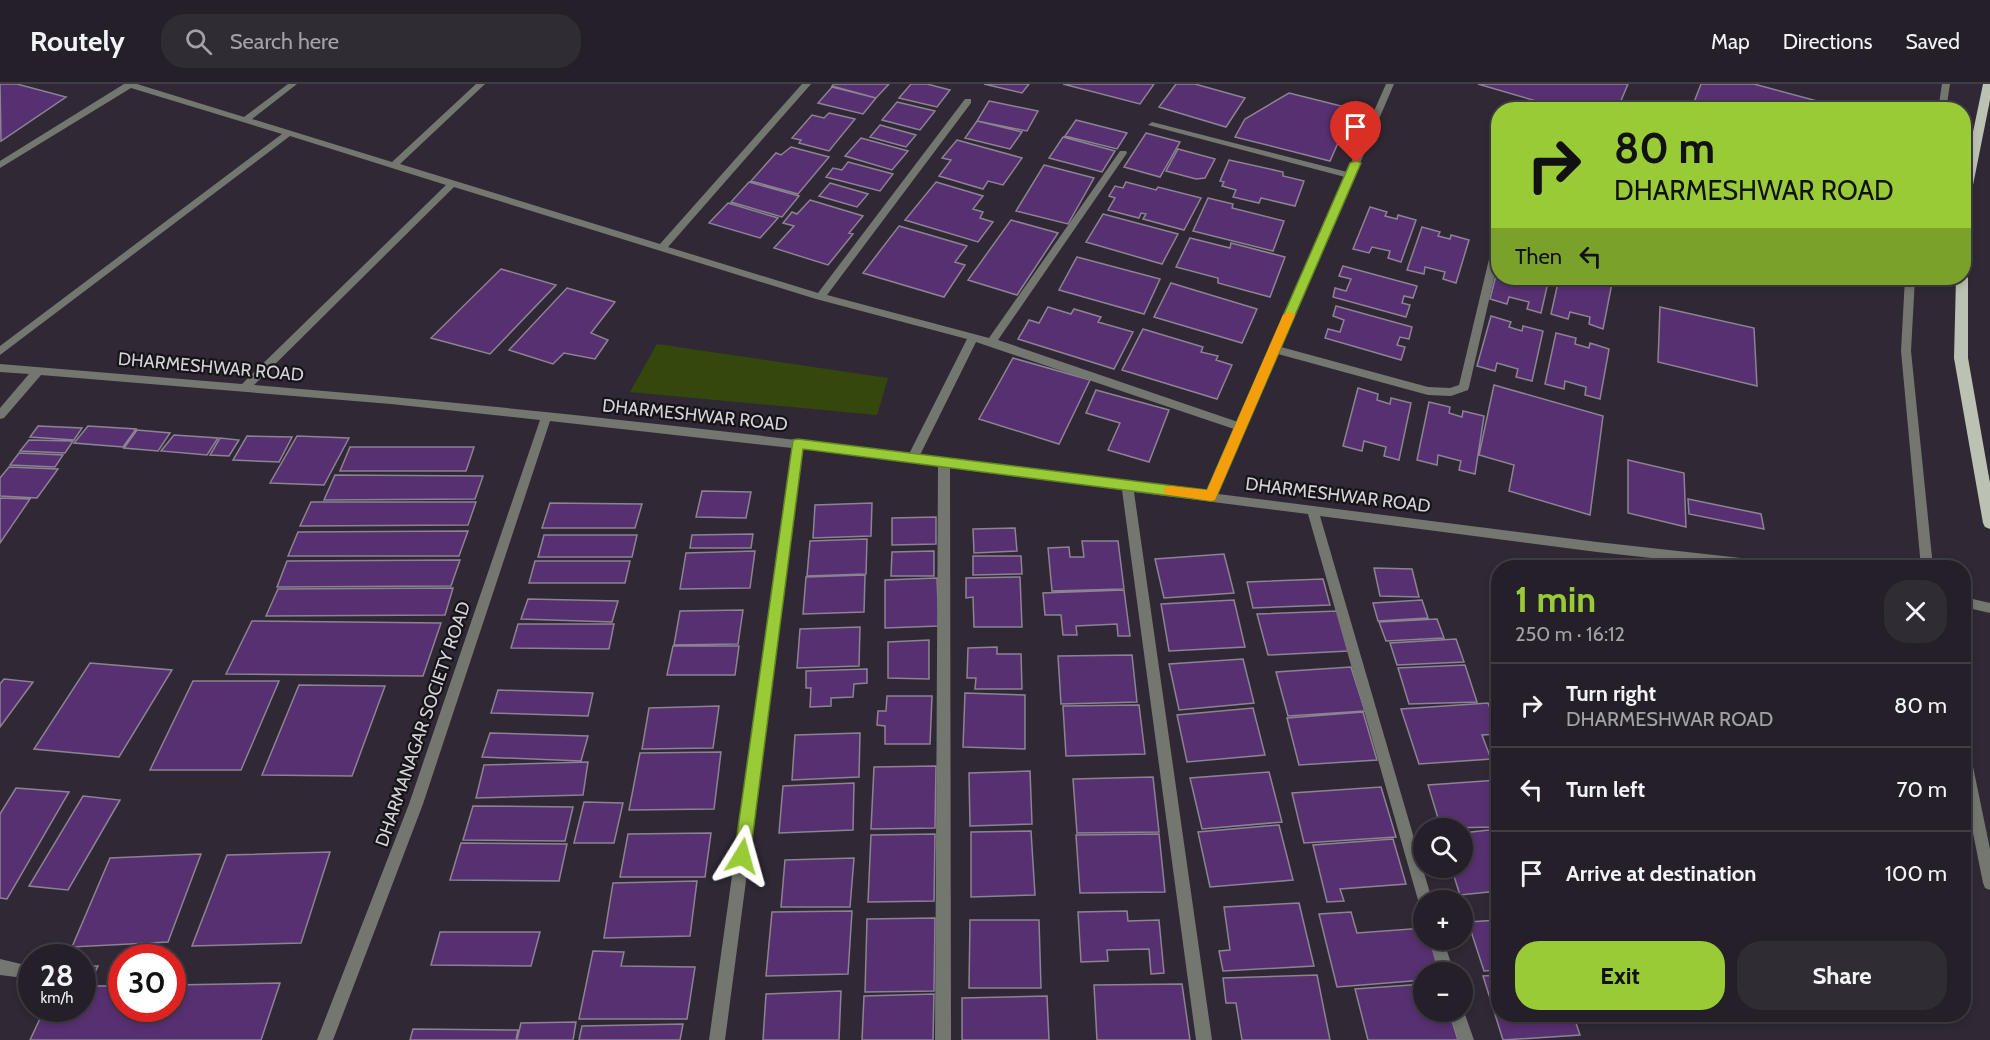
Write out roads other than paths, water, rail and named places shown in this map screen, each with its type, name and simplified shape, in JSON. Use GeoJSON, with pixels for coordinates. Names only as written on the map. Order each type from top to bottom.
{"type":"FeatureCollection","features":[{"type":"Feature","properties":{"kind":"main road"},"geometry":{"type":"LineString","coordinates":[[1971,166],[1988,84]]}},
{"type":"Feature","properties":{"kind":"main road"},"geometry":{"type":"LineString","coordinates":[[1962,285],[1961,358],[1990,523]]}},
{"type":"Feature","properties":{"kind":"street"},"geometry":{"type":"LineString","coordinates":[[0,165],[129,84],[820,297],[991,342],[1240,427]]}},
{"type":"Feature","properties":{"kind":"street"},"geometry":{"type":"LineString","coordinates":[[245,120],[293,84]]}},
{"type":"Feature","properties":{"kind":"street"},"geometry":{"type":"LineString","coordinates":[[394,165],[481,84]]}},
{"type":"Feature","properties":{"kind":"street"},"geometry":{"type":"LineString","coordinates":[[662,248],[807,84]]}},
{"type":"Feature","properties":{"kind":"street"},"geometry":{"type":"LineString","coordinates":[[1211,496],[1390,84]]}},
{"type":"Feature","properties":{"kind":"street"},"geometry":{"type":"LineString","coordinates":[[1943,102],[1946,84]]}},
{"type":"Feature","properties":{"kind":"street"},"geometry":{"type":"LineString","coordinates":[[820,297],[968,101]]}},
{"type":"Feature","properties":{"kind":"street"},"geometry":{"type":"LineString","coordinates":[[1152,124],[1350,175]]}},
{"type":"Feature","properties":{"kind":"street"},"geometry":{"type":"LineString","coordinates":[[0,351],[289,133]]}},
{"type":"Feature","properties":{"kind":"street"},"geometry":{"type":"LineString","coordinates":[[991,342],[1123,153]]}},
{"type":"Feature","properties":{"kind":"street"},"geometry":{"type":"LineString","coordinates":[[244,388],[452,184]]}},
{"type":"Feature","properties":{"kind":"street"},"geometry":{"type":"LineString","coordinates":[[1274,349],[1428,392],[1451,392],[1464,387],[1491,272]]}},
{"type":"Feature","properties":{"kind":"street"},"geometry":{"type":"LineString","coordinates":[[1910,285],[1906,351],[1926,560]]}},
{"type":"Feature","properties":{"kind":"street"},"geometry":{"type":"LineString","coordinates":[[912,460],[973,338]]}},
{"type":"Feature","properties":{"kind":"street","name":"DHARMESHWAR ROAD"},"geometry":{"type":"LineString","coordinates":[[0,368],[244,388],[798,444],[1597,547],[1714,560]]}},
{"type":"Feature","properties":{"kind":"street"},"geometry":{"type":"LineString","coordinates":[[0,416],[38,371]]}},
{"type":"Feature","properties":{"kind":"street","name":"DHARMANAGAR SOCIETY ROAD"},"geometry":{"type":"LineString","coordinates":[[325,1040],[416,804],[546,417]]}},
{"type":"Feature","properties":{"kind":"street"},"geometry":{"type":"LineString","coordinates":[[717,1040],[798,444]]}},
{"type":"Feature","properties":{"kind":"street"},"geometry":{"type":"LineString","coordinates":[[943,1040],[944,462]]}},
{"type":"Feature","properties":{"kind":"street"},"geometry":{"type":"LineString","coordinates":[[1127,485],[1204,1040]]}},
{"type":"Feature","properties":{"kind":"street"},"geometry":{"type":"LineString","coordinates":[[1312,509],[1422,890]]}},
{"type":"Feature","properties":{"kind":"street"},"geometry":{"type":"LineString","coordinates":[[1971,604],[1990,608]]}},
{"type":"Feature","properties":{"kind":"street"},"geometry":{"type":"LineString","coordinates":[[1971,791],[1990,884]]}},
{"type":"Feature","properties":{"kind":"street"},"geometry":{"type":"LineString","coordinates":[[0,967],[16,969]]}},
{"type":"Feature","properties":{"kind":"street"},"geometry":{"type":"LineString","coordinates":[[1460,1022],[1466,1040]]}}]}
